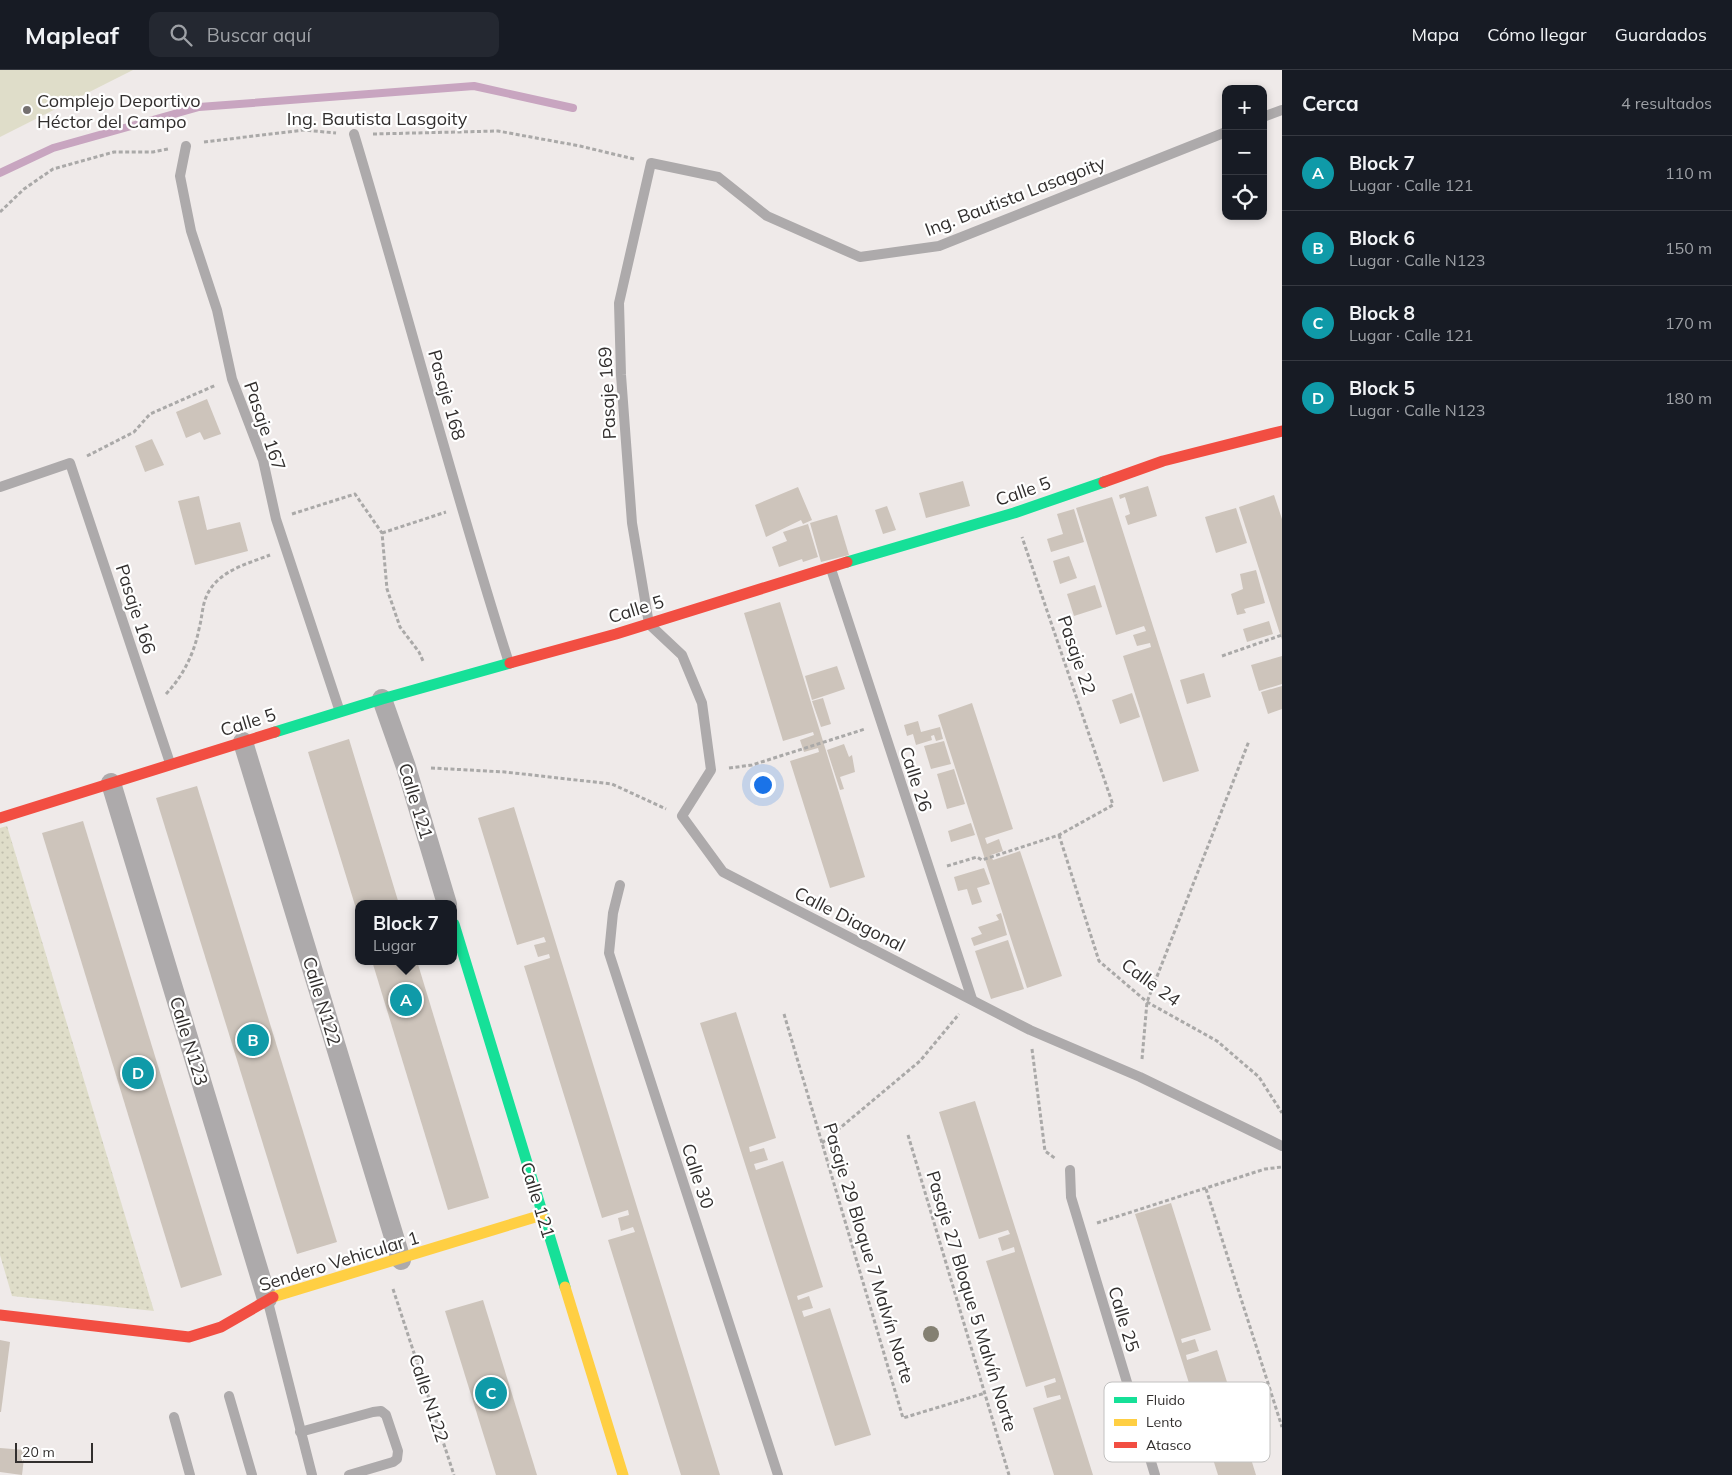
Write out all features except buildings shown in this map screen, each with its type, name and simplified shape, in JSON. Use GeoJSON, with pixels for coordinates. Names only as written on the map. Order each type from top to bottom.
{"type":"FeatureCollection","features":[{"type":"Feature","properties":{"kind":"street","name":"Calle 5"},"geometry":{"type":"LineString","coordinates":[[0,818],[382,699],[649,624],[779,582],[1014,513],[1163,461],[1282,431]]}},
{"type":"Feature","properties":{"kind":"street","name":"Calle 121"},"geometry":{"type":"LineString","coordinates":[[382,699],[406,767],[446,900]]}},
{"type":"Feature","properties":{"kind":"street","name":"Calle N122"},"geometry":{"type":"LineString","coordinates":[[243,742],[393,1262]]}},
{"type":"Feature","properties":{"kind":"street","name":"Calle N123"},"geometry":{"type":"LineString","coordinates":[[111,783],[267,1299]]}},
{"type":"Feature","properties":{"kind":"street","name":"Calle 121"},"geometry":{"type":"LineString","coordinates":[[457,934],[623,1475]]}},
{"type":"Feature","properties":{"kind":"street","name":"Sendero Vehicular 1"},"geometry":{"type":"LineString","coordinates":[[0,1315],[189,1337],[221,1327],[267,1299],[542,1215]]}},
{"type":"Feature","properties":{"kind":"lane"},"geometry":{"type":"LineString","coordinates":[[1267,116],[1282,110]]}},
{"type":"Feature","properties":{"kind":"lane","name":"Pasaje 168"},"geometry":{"type":"LineString","coordinates":[[354,134],[509,664]]}},
{"type":"Feature","properties":{"kind":"lane","name":"Ing. Bautista Lasagoity"},"geometry":{"type":"LineString","coordinates":[[651,163],[718,177],[767,216],[860,257],[939,246],[1222,134]]}},
{"type":"Feature","properties":{"kind":"lane","name":"Pasaje 167"},"geometry":{"type":"LineString","coordinates":[[186,146],[180,176],[191,231],[218,310],[232,380],[263,460],[276,519],[340,712]]}},
{"type":"Feature","properties":{"kind":"lane","name":"Pasaje 169"},"geometry":{"type":"LineString","coordinates":[[649,624],[632,523],[621,375],[619,303],[651,163]]}},
{"type":"Feature","properties":{"kind":"lane"},"geometry":{"type":"LineString","coordinates":[[0,487],[70,463]]}},
{"type":"Feature","properties":{"kind":"lane","name":"Pasaje 166"},"geometry":{"type":"LineString","coordinates":[[70,463],[170,764]]}},
{"type":"Feature","properties":{"kind":"lane","name":"Calle 26"},"geometry":{"type":"LineString","coordinates":[[831,568],[972,999]]}},
{"type":"Feature","properties":{"kind":"lane"},"geometry":{"type":"LineString","coordinates":[[649,624],[682,655],[702,703],[711,770],[682,816]]}},
{"type":"Feature","properties":{"kind":"lane","name":"Calle Diagonal"},"geometry":{"type":"LineString","coordinates":[[682,816],[723,872],[1030,1030],[1140,1078],[1282,1146]]}},
{"type":"Feature","properties":{"kind":"lane","name":"Calle 30"},"geometry":{"type":"LineString","coordinates":[[620,885],[613,913],[609,953],[778,1475]]}},
{"type":"Feature","properties":{"kind":"lane","name":"Calle 25"},"geometry":{"type":"LineString","coordinates":[[1070,1170],[1071,1198],[1127,1382]]}},
{"type":"Feature","properties":{"kind":"lane"},"geometry":{"type":"LineString","coordinates":[[267,1299],[312,1475]]}},
{"type":"Feature","properties":{"kind":"lane"},"geometry":{"type":"LineString","coordinates":[[229,1396],[252,1475]]}},
{"type":"Feature","properties":{"kind":"lane"},"geometry":{"type":"LineString","coordinates":[[300,1432],[373,1412],[381,1411],[386,1415],[398,1451],[397,1459],[393,1462],[349,1475]]}},
{"type":"Feature","properties":{"kind":"lane"},"geometry":{"type":"LineString","coordinates":[[174,1417],[190,1475]]}},
{"type":"Feature","properties":{"kind":"lane","name":"Calle 25"},"geometry":{"type":"LineString","coordinates":[[1151,1462],[1155,1475]]}},
{"type":"Feature","properties":{"kind":"path","name":"Ing. Bautista Lasgoity"},"geometry":{"type":"LineString","coordinates":[[0,212],[24,190],[53,168],[114,152],[153,152],[226,138],[304,130],[354,134],[498,131],[580,146],[651,163]]}},
{"type":"Feature","properties":{"kind":"path"},"geometry":{"type":"LineString","coordinates":[[70,463],[134,432],[150,414],[232,380]]}},
{"type":"Feature","properties":{"kind":"path"},"geometry":{"type":"LineString","coordinates":[[276,519],[355,494],[382,533],[387,589],[400,627],[420,652],[433,685]]}},
{"type":"Feature","properties":{"kind":"path"},"geometry":{"type":"LineString","coordinates":[[382,533],[463,506]]}},
{"type":"Feature","properties":{"kind":"path","name":"Pasaje 22"},"geometry":{"type":"LineString","coordinates":[[1014,513],[1113,806],[1060,835]]}},
{"type":"Feature","properties":{"kind":"path"},"geometry":{"type":"LineString","coordinates":[[152,709],[171,689],[191,660],[204,598],[216,582],[235,569],[287,548]]}},
{"type":"Feature","properties":{"kind":"path"},"geometry":{"type":"LineString","coordinates":[[1222,656],[1282,635]]}},
{"type":"Feature","properties":{"kind":"path"},"geometry":{"type":"LineString","coordinates":[[711,770],[752,765],[881,724]]}},
{"type":"Feature","properties":{"kind":"path"},"geometry":{"type":"LineString","coordinates":[[1140,1078],[1147,1002],[1249,741]]}},
{"type":"Feature","properties":{"kind":"path"},"geometry":{"type":"LineString","coordinates":[[406,767],[505,772],[612,784],[682,816]]}},
{"type":"Feature","properties":{"kind":"path"},"geometry":{"type":"LineString","coordinates":[[930,872],[978,857],[982,860],[1060,835]]}},
{"type":"Feature","properties":{"kind":"path","name":"Calle 24"},"geometry":{"type":"LineString","coordinates":[[1060,835],[1099,961],[1147,1002],[1217,1041],[1259,1077],[1282,1113]]}},
{"type":"Feature","properties":{"kind":"path"},"geometry":{"type":"LineString","coordinates":[[822,1143],[920,1061],[972,999]]}},
{"type":"Feature","properties":{"kind":"path","name":"Pasaje 29 Bloque 7 Malvín Norte"},"geometry":{"type":"LineString","coordinates":[[784,1014],[903,1418],[985,1393]]}},
{"type":"Feature","properties":{"kind":"path"},"geometry":{"type":"LineString","coordinates":[[1030,1030],[1046,1151],[1070,1170]]}},
{"type":"Feature","properties":{"kind":"path","name":"Pasaje 27 Bloque 5 Malvín Norte"},"geometry":{"type":"LineString","coordinates":[[908,1135],[1010,1475]]}},
{"type":"Feature","properties":{"kind":"path"},"geometry":{"type":"LineString","coordinates":[[1080,1228],[1265,1169],[1282,1167]]}},
{"type":"Feature","properties":{"kind":"path"},"geometry":{"type":"LineString","coordinates":[[1206,1189],[1268,1382]]}},
{"type":"Feature","properties":{"kind":"path","name":"Calle N122"},"geometry":{"type":"LineString","coordinates":[[393,1262],[454,1475]]}},
{"type":"Feature","properties":{"kind":"path"},"geometry":{"type":"LineString","coordinates":[[1270,1389],[1282,1427]]}},
{"type":"Feature","properties":{"kind":"shaded area","name":"Complejo Deportivo Héctor del Campo"},"geometry":{"type":"Polygon","coordinates":[[[0,70],[133,70],[0,137],[0,70]]]}},
{"type":"Feature","properties":{"kind":"shaded area"},"geometry":{"type":"Polygon","coordinates":[[[7,826],[154,1311],[12,1296],[0,1255],[0,828],[7,826]]]}},
{"type":"Feature","properties":{"kind":"waterway"},"geometry":{"type":"LineString","coordinates":[[0,173],[53,148],[199,107],[474,86],[573,108]]}},
{"type":"Feature","properties":{"kind":"traffic: fast"},"geometry":{"type":"LineString","coordinates":[[847,562],[1014,513],[1104,482]]}},
{"type":"Feature","properties":{"kind":"traffic: fast"},"geometry":{"type":"LineString","coordinates":[[275,732],[382,699],[510,663]]}},
{"type":"Feature","properties":{"kind":"traffic: fast"},"geometry":{"type":"LineString","coordinates":[[457,934],[565,1287]]}},
{"type":"Feature","properties":{"kind":"traffic: slow"},"geometry":{"type":"LineString","coordinates":[[273,1297],[542,1215]]}},
{"type":"Feature","properties":{"kind":"traffic: slow"},"geometry":{"type":"LineString","coordinates":[[565,1287],[623,1475]]}},
{"type":"Feature","properties":{"kind":"traffic: jam"},"geometry":{"type":"LineString","coordinates":[[1104,482],[1163,461],[1282,431]]}},
{"type":"Feature","properties":{"kind":"traffic: jam"},"geometry":{"type":"LineString","coordinates":[[510,663],[616,634],[847,562]]}},
{"type":"Feature","properties":{"kind":"traffic: jam"},"geometry":{"type":"LineString","coordinates":[[0,818],[275,732]]}},
{"type":"Feature","properties":{"kind":"traffic: jam"},"geometry":{"type":"LineString","coordinates":[[0,1315],[189,1337],[221,1327],[273,1297]]}},
{"type":"Feature","properties":{"kind":"place","name":"Complejo Deportivo Héctor del Campo"},"geometry":{"type":"Point","coordinates":[27,110]}},
{"type":"Feature","properties":{"kind":"place","name":"Block 7"},"geometry":{"type":"Point","coordinates":[406,1000]}},
{"type":"Feature","properties":{"kind":"place","name":"Block 6"},"geometry":{"type":"Point","coordinates":[253,1040]}},
{"type":"Feature","properties":{"kind":"place","name":"Block 5"},"geometry":{"type":"Point","coordinates":[138,1073]}},
{"type":"Feature","properties":{"kind":"place","name":"Block 8"},"geometry":{"type":"Point","coordinates":[491,1393]}}]}
